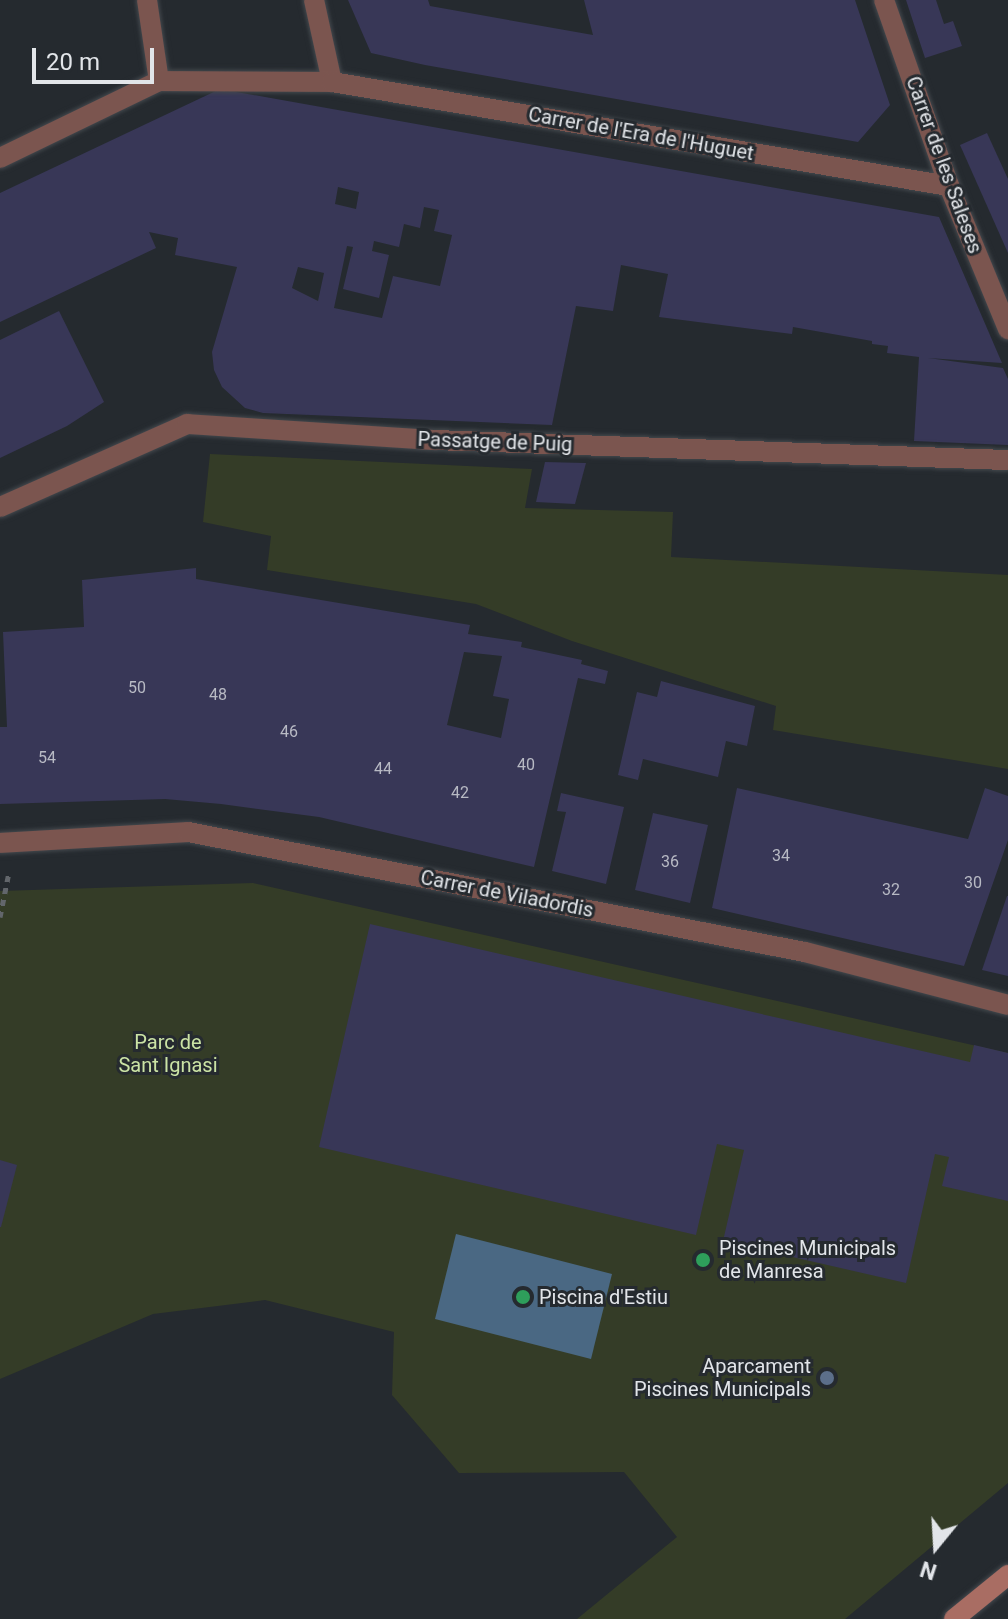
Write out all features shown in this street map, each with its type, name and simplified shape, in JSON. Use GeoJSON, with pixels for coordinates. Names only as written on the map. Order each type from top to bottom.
{"type":"FeatureCollection","features":[{"type":"Feature","properties":{"kind":"street"},"geometry":{"type":"LineString","coordinates":[[0,158],[159,81],[147,0]]}},
{"type":"Feature","properties":{"kind":"street"},"geometry":{"type":"LineString","coordinates":[[314,0],[332,82]]}},
{"type":"Feature","properties":{"kind":"street","name":"Carrer de les Saleses"},"geometry":{"type":"LineString","coordinates":[[884,0],[949,186],[1008,329]]}},
{"type":"Feature","properties":{"kind":"street","name":"Carrer de l'Era de l'Huguet"},"geometry":{"type":"LineString","coordinates":[[159,81],[332,82],[949,186]]}},
{"type":"Feature","properties":{"kind":"street","name":"Passatge de Puig"},"geometry":{"type":"LineString","coordinates":[[0,507],[187,424],[434,440],[1008,460]]}},
{"type":"Feature","properties":{"kind":"street","name":"Carrer de Viladordis"},"geometry":{"type":"LineString","coordinates":[[6,843],[188,832],[805,952],[1008,1005]]}},
{"type":"Feature","properties":{"kind":"street"},"geometry":{"type":"LineString","coordinates":[[954,1619],[1008,1575]]}},
{"type":"Feature","properties":{"kind":"path"},"geometry":{"type":"LineString","coordinates":[[0,917],[6,843]]}},
{"type":"Feature","properties":{"kind":"green space"},"geometry":{"type":"Polygon","coordinates":[[[210,454],[532,469],[525,508],[673,512],[671,557],[1008,575],[1008,769],[773,730],[776,706],[572,641],[476,604],[267,570],[271,536],[203,522],[210,454]]]}},
{"type":"Feature","properties":{"kind":"green space","name":"Piscines Municipals de Manresa"},"geometry":{"type":"Polygon","coordinates":[[[253,883],[1008,1053],[1008,1483],[845,1619],[577,1619],[677,1537],[624,1472],[459,1473],[392,1395],[394,1332],[265,1300],[153,1314],[0,1379],[0,891],[253,883]]]}},
{"type":"Feature","properties":{"kind":"water","name":"Piscina d'Estiu"},"geometry":{"type":"Polygon","coordinates":[[[456,1234],[612,1274],[591,1359],[435,1319],[456,1234]]]}},
{"type":"Feature","properties":{"kind":"building"},"geometry":{"type":"Polygon","coordinates":[[[348,0],[428,0],[430,6],[593,35],[584,0],[855,0],[890,105],[858,142],[425,65],[371,53],[348,0]]]}},
{"type":"Feature","properties":{"kind":"building"},"geometry":{"type":"Polygon","coordinates":[[[906,0],[936,0],[944,24],[953,21],[962,46],[925,58],[906,0]]]}},
{"type":"Feature","properties":{"kind":"building"},"geometry":{"type":"Polygon","coordinates":[[[220,89],[939,217],[1002,363],[928,358],[1003,368],[1008,379],[1008,445],[914,441],[919,357],[887,353],[888,346],[872,344],[872,341],[793,327],[792,334],[659,317],[668,274],[621,265],[613,311],[576,306],[552,425],[263,413],[245,408],[222,387],[214,370],[212,352],[237,267],[175,255],[178,238],[149,232],[156,248],[0,322],[0,193],[220,89]],[[338,187],[335,204],[356,209],[359,192],[338,187]],[[424,207],[420,228],[404,224],[399,247],[374,241],[372,251],[389,255],[379,298],[343,289],[353,247],[347,246],[334,308],[382,318],[393,276],[440,286],[452,235],[434,231],[439,210],[424,207]],[[298,267],[292,288],[318,301],[324,273],[298,267]]]}},
{"type":"Feature","properties":{"kind":"building"},"geometry":{"type":"Polygon","coordinates":[[[987,133],[1008,179],[1008,253],[960,145],[987,133]]]}},
{"type":"Feature","properties":{"kind":"building"},"geometry":{"type":"Polygon","coordinates":[[[59,311],[104,402],[67,426],[0,458],[0,340],[59,311]]]}},
{"type":"Feature","properties":{"kind":"building"},"geometry":{"type":"Polygon","coordinates":[[[545,462],[586,463],[575,504],[536,502],[545,462]]]}},
{"type":"Feature","properties":{"kind":"building"},"geometry":{"type":"Polygon","coordinates":[[[196,568],[196,579],[470,625],[468,634],[522,642],[521,647],[582,660],[581,664],[608,671],[605,684],[578,678],[534,867],[319,817],[221,804],[165,799],[0,804],[0,727],[7,727],[3,632],[84,627],[82,580],[196,568]],[[464,652],[447,725],[501,738],[509,699],[493,696],[502,656],[464,652]]]}},
{"type":"Feature","properties":{"kind":"building"},"geometry":{"type":"Polygon","coordinates":[[[661,681],[755,706],[747,746],[726,741],[718,777],[643,759],[638,780],[618,775],[637,692],[657,697],[661,681]]]}},
{"type":"Feature","properties":{"kind":"building"},"geometry":{"type":"Polygon","coordinates":[[[737,788],[968,839],[985,788],[1008,796],[1008,840],[964,966],[712,908],[737,788]]]}},
{"type":"Feature","properties":{"kind":"building"},"geometry":{"type":"Polygon","coordinates":[[[561,793],[624,807],[606,884],[552,871],[566,812],[557,811],[561,793]]]}},
{"type":"Feature","properties":{"kind":"building"},"geometry":{"type":"Polygon","coordinates":[[[653,813],[708,825],[690,903],[635,890],[653,813]]]}},
{"type":"Feature","properties":{"kind":"building"},"geometry":{"type":"Polygon","coordinates":[[[1008,896],[1008,976],[982,970],[1008,896]]]}},
{"type":"Feature","properties":{"kind":"building"},"geometry":{"type":"Polygon","coordinates":[[[370,924],[970,1062],[974,1045],[1008,1053],[1008,1201],[942,1186],[949,1157],[935,1154],[906,1283],[723,1241],[744,1150],[717,1144],[696,1235],[319,1147],[370,924]]]}},
{"type":"Feature","properties":{"kind":"building"},"geometry":{"type":"Polygon","coordinates":[[[0,1160],[17,1165],[1,1227],[0,1227],[0,1160]]]}},
{"type":"Feature","properties":{"kind":"place","name":"Piscines Municipals de Manresa"},"geometry":{"type":"Point","coordinates":[703,1260]}},
{"type":"Feature","properties":{"kind":"place","name":"Piscina d'Estiu"},"geometry":{"type":"Point","coordinates":[523,1297]}},
{"type":"Feature","properties":{"kind":"place","name":"Aparcament Piscines Municipals"},"geometry":{"type":"Point","coordinates":[827,1378]}},
{"type":"Feature","properties":{"kind":"park label","name":"Parc de Sant Ignasi"},"geometry":{"type":"Point","coordinates":[168,1054]}}]}
